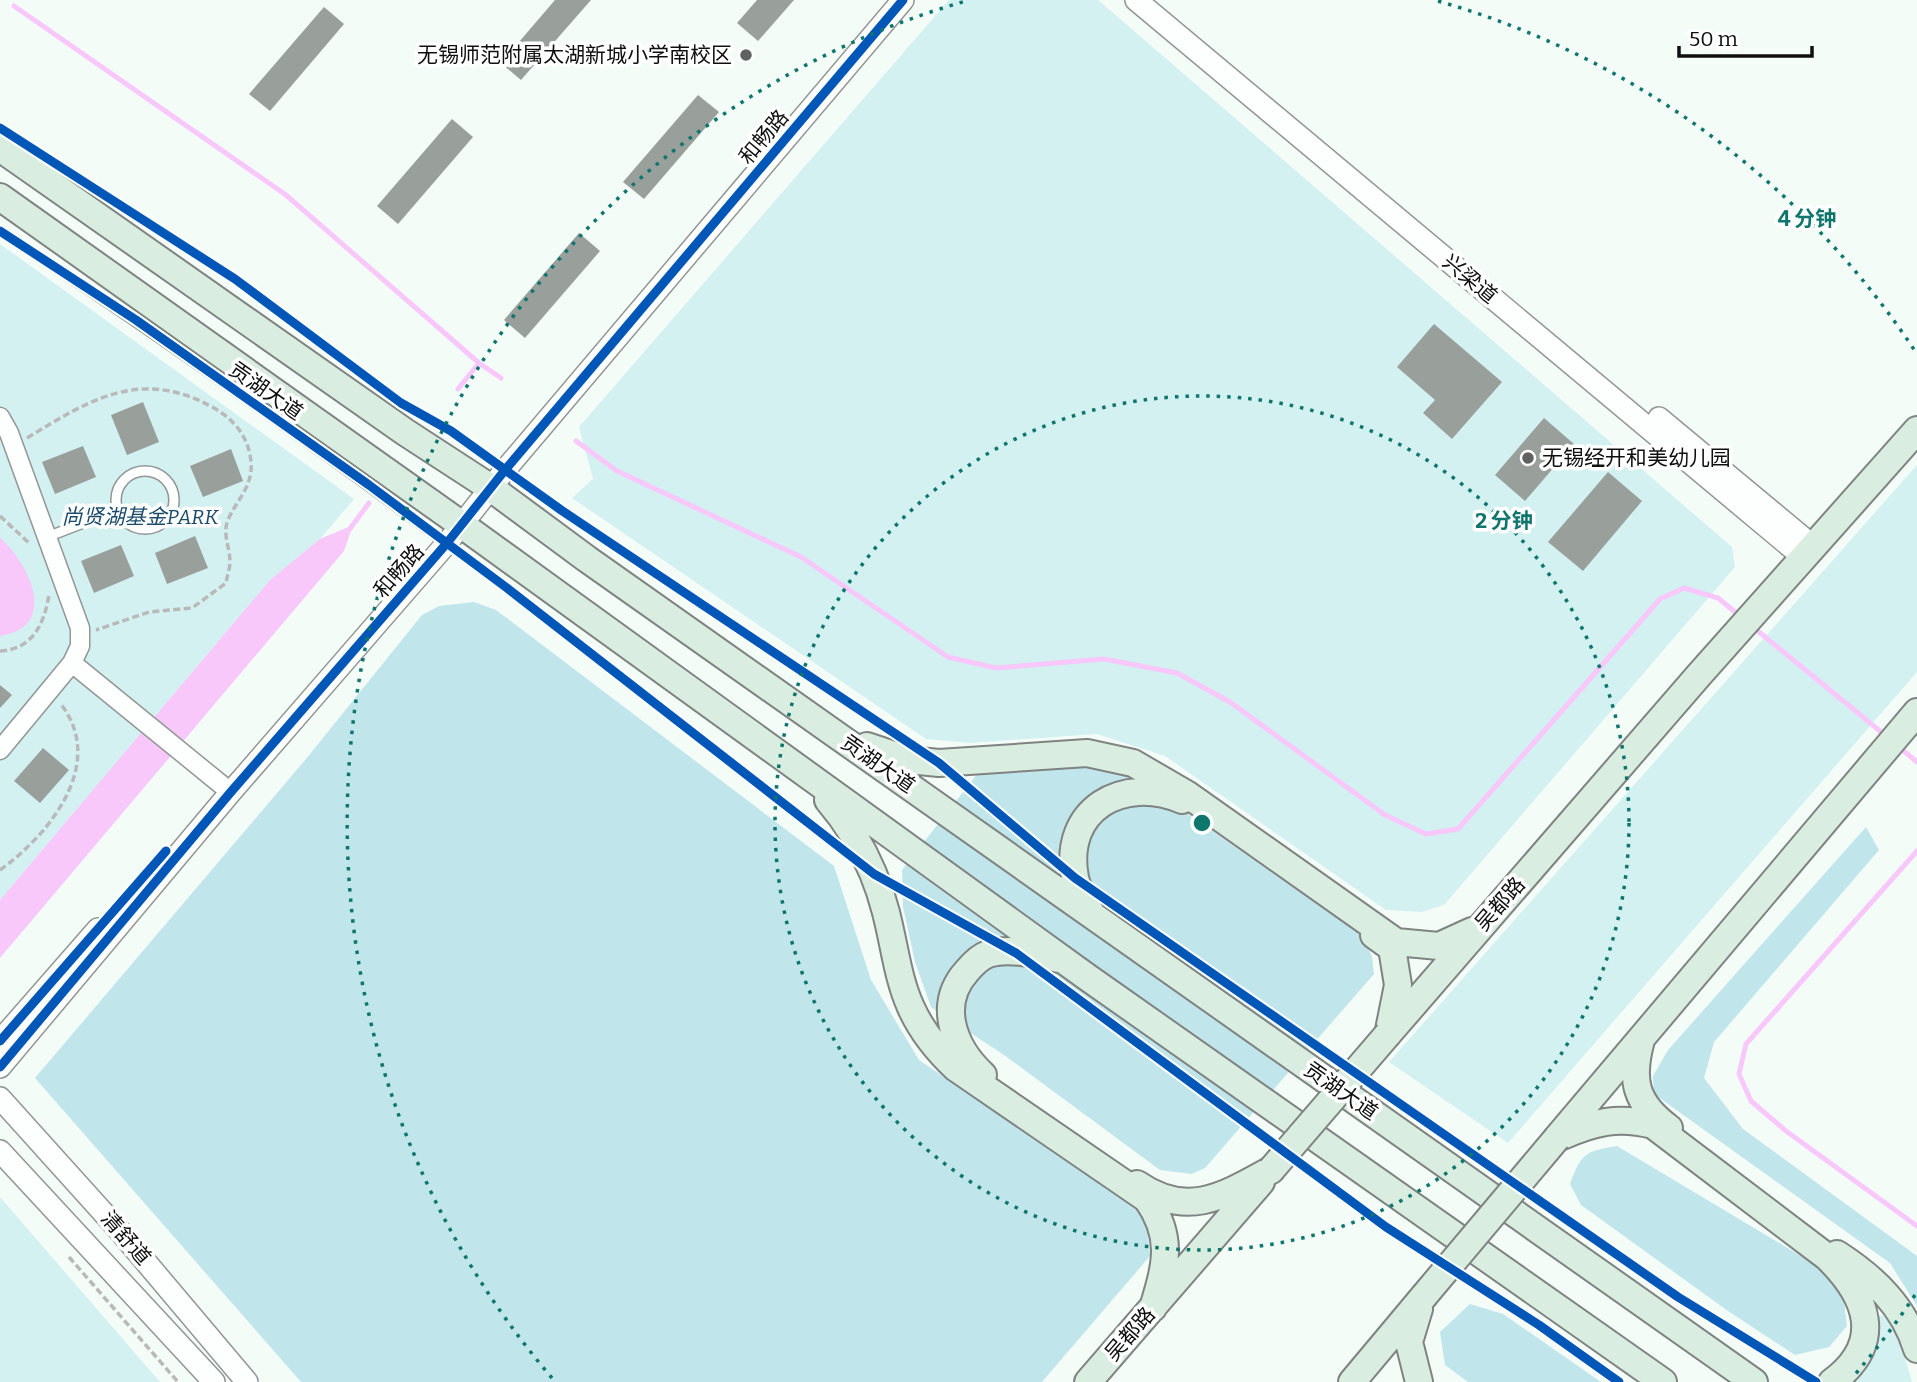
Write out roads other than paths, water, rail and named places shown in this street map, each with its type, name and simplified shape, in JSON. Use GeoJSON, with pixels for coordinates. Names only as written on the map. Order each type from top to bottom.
{"type":"FeatureCollection","features":[{"type":"Feature","properties":{"kind":"main road","name":"贡湖大道"},"geometry":{"type":"LineString","coordinates":[[0,148],[486,485],[1754,1382]]}},
{"type":"Feature","properties":{"kind":"main road","name":"贡湖大道"},"geometry":{"type":"LineString","coordinates":[[0,197],[450,531],[807,776],[1063,960],[1663,1382]]}},
{"type":"Feature","properties":{"kind":"main road","name":"吴都路"},"geometry":{"type":"LineString","coordinates":[[1088,1382],[1699,675],[1917,430]]}},
{"type":"Feature","properties":{"kind":"main road"},"geometry":{"type":"LineString","coordinates":[[1352,1382],[1917,712]]}},
{"type":"Feature","properties":{"kind":"main road"},"geometry":{"type":"LineString","coordinates":[[839,736],[909,760],[971,763],[1087,753],[1133,763],[1188,795],[1396,942],[1439,946],[1480,927]]}},
{"type":"Feature","properties":{"kind":"main road"},"geometry":{"type":"LineString","coordinates":[[807,776],[854,835],[874,874],[901,987],[911,1011],[937,1051],[956,1068],[1147,1199],[1160,1217],[1165,1237],[1166,1261],[1153,1307]]}},
{"type":"Feature","properties":{"kind":"main road"},"geometry":{"type":"LineString","coordinates":[[1094,917],[1075,878],[1078,837],[1086,820],[1116,795],[1136,790],[1159,792],[1181,800],[1392,948],[1398,985],[1388,1034]]}},
{"type":"Feature","properties":{"kind":"main road"},"geometry":{"type":"LineString","coordinates":[[1063,960],[1039,954],[989,954],[973,964],[953,986],[951,1022],[957,1043],[970,1063],[988,1080],[1151,1194],[1178,1202],[1205,1202],[1227,1194],[1271,1170]]}},
{"type":"Feature","properties":{"kind":"main road"},"geometry":{"type":"LineString","coordinates":[[1642,1038],[1634,1066],[1636,1084],[1641,1101],[1656,1119],[1832,1251],[1868,1274],[1901,1314],[1917,1349]]}},
{"type":"Feature","properties":{"kind":"main road"},"geometry":{"type":"LineString","coordinates":[[1557,1138],[1609,1119],[1633,1119],[1653,1125],[1827,1257],[1848,1277],[1861,1300],[1866,1321],[1858,1358],[1832,1382]]}},
{"type":"Feature","properties":{"kind":"main road"},"geometry":{"type":"LineString","coordinates":[[1419,1382],[1409,1342],[1424,1296]]}},
{"type":"Feature","properties":{"kind":"street","name":"和畅路"},"geometry":{"type":"LineString","coordinates":[[0,1067],[893,0]]}},
{"type":"Feature","properties":{"kind":"street","name":"和畅路"},"geometry":{"type":"LineString","coordinates":[[486,485],[903,0]]}},
{"type":"Feature","properties":{"kind":"street","name":"兴梁道"},"geometry":{"type":"LineString","coordinates":[[1136,0],[1809,552]]}},
{"type":"Feature","properties":{"kind":"street","name":"兴梁道"},"geometry":{"type":"LineString","coordinates":[[1154,0],[1809,552]]}},
{"type":"Feature","properties":{"kind":"street"},"geometry":{"type":"LineString","coordinates":[[0,417],[14,447],[39,541],[80,628],[80,646],[72,663],[0,750]]}},
{"type":"Feature","properties":{"kind":"street","name":"和畅路"},"geometry":{"type":"LineString","coordinates":[[0,1041],[450,531]]}},
{"type":"Feature","properties":{"kind":"street"},"geometry":{"type":"LineString","coordinates":[[72,663],[223,786]]}},
{"type":"Feature","properties":{"kind":"street","name":"清舒道"},"geometry":{"type":"LineString","coordinates":[[0,1098],[118,1229],[247,1382]]}},
{"type":"Feature","properties":{"kind":"street","name":"清舒道"},"geometry":{"type":"LineString","coordinates":[[0,1151],[214,1382]]}},
{"type":"Feature","properties":{"kind":"lane","name":"贡湖大道"},"geometry":{"type":"LineString","coordinates":[[0,231],[450,531],[507,588]]}},
{"type":"Feature","properties":{"kind":"lane"},"geometry":{"type":"LineString","coordinates":[[138,471],[158,473],[171,486],[174,496],[171,514],[157,527],[138,528],[122,518],[117,510],[116,500],[122,481],[138,471]]}},
{"type":"Feature","properties":{"kind":"lane"},"geometry":{"type":"LineString","coordinates":[[39,541],[117,510]]}},
{"type":"Feature","properties":{"kind":"waterway"},"geometry":{"type":"LineString","coordinates":[[14,6],[286,195],[479,363],[501,378]]}},
{"type":"Feature","properties":{"kind":"waterway"},"geometry":{"type":"LineString","coordinates":[[458,389],[479,363]]}},
{"type":"Feature","properties":{"kind":"waterway"},"geometry":{"type":"LineString","coordinates":[[576,441],[617,471],[801,557],[948,657],[996,668],[1104,659],[1177,673],[1230,702],[1385,815],[1426,834],[1458,829],[1660,599],[1684,588],[1718,598],[1740,616]]}},
{"type":"Feature","properties":{"kind":"waterway"},"geometry":{"type":"LineString","coordinates":[[349,530],[369,503]]}},
{"type":"Feature","properties":{"kind":"waterway"},"geometry":{"type":"LineString","coordinates":[[1753,627],[1886,736]]}},
{"type":"Feature","properties":{"kind":"waterway"},"geometry":{"type":"LineString","coordinates":[[1899,747],[1917,762]]}},
{"type":"Feature","properties":{"kind":"waterway"},"geometry":{"type":"LineString","coordinates":[[1917,851],[1746,1044],[1739,1074],[1751,1101],[1786,1131],[1917,1226]]}},
{"type":"Feature","properties":{"kind":"place","name":"无锡师范附属太湖新城小学南校区"},"geometry":{"type":"Point","coordinates":[746,55]}},
{"type":"Feature","properties":{"kind":"place","name":"无锡经开和美幼儿园"},"geometry":{"type":"Point","coordinates":[1528,458]}},
{"type":"Feature","properties":{"kind":"park label","name":"尚贤湖基金PARK"},"geometry":{"type":"Point","coordinates":[140,517]}}]}
